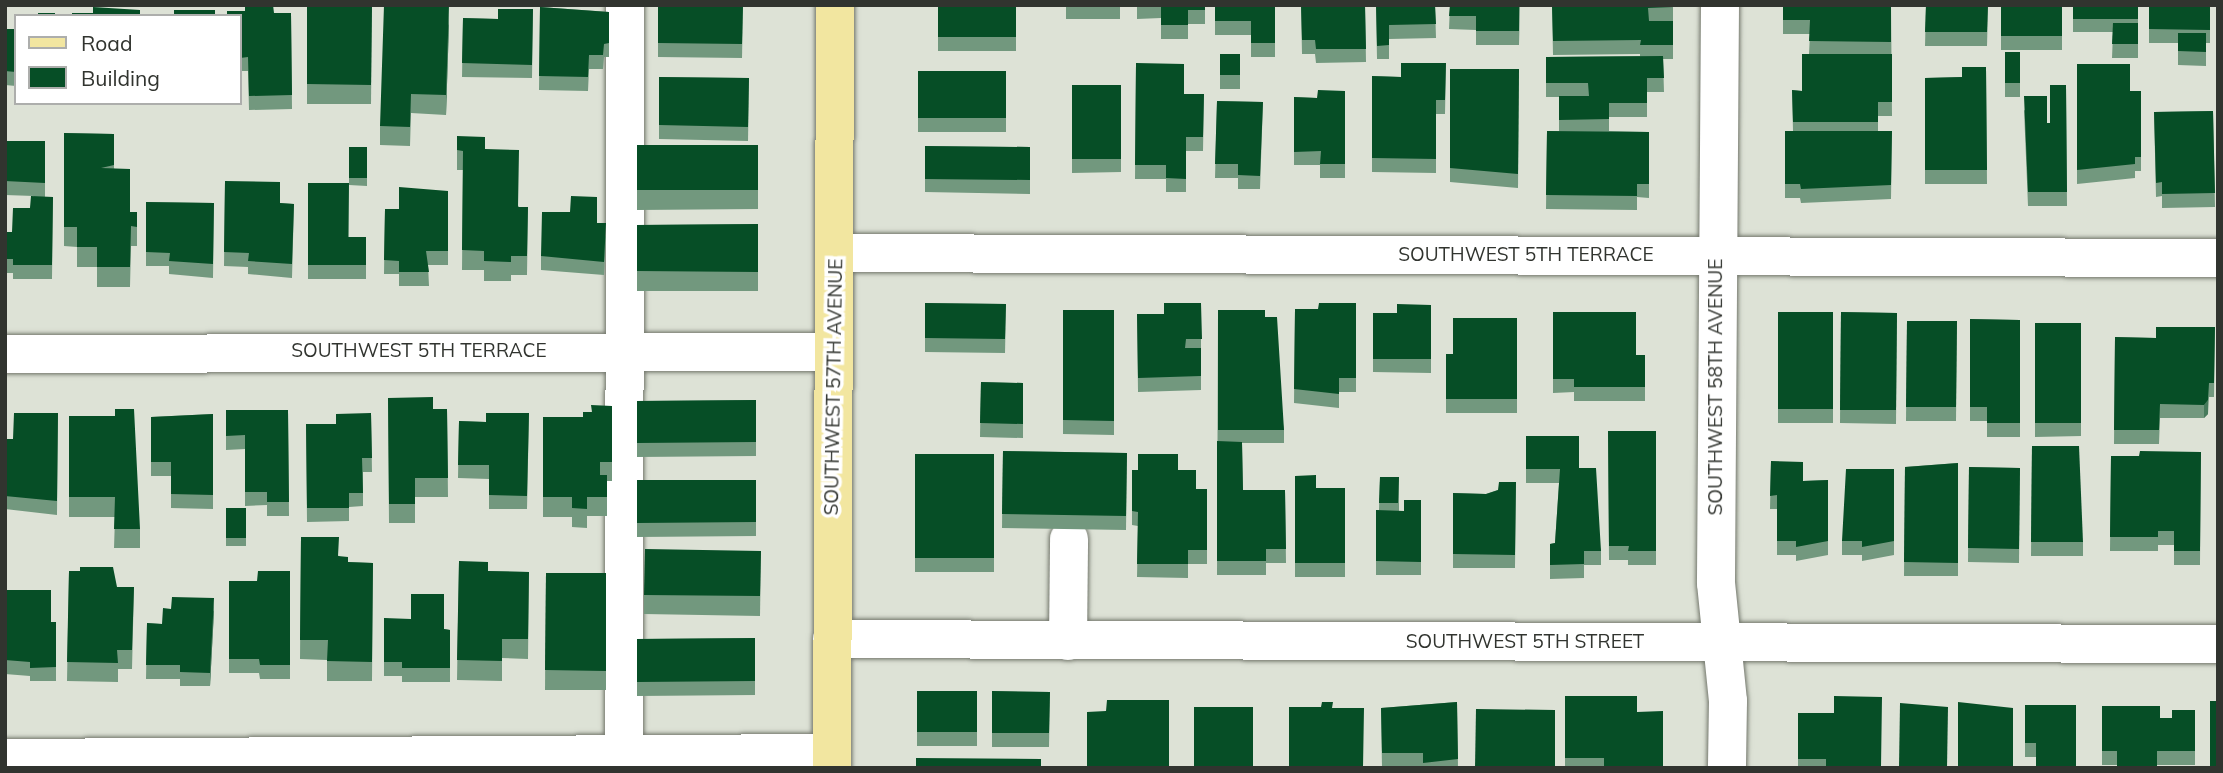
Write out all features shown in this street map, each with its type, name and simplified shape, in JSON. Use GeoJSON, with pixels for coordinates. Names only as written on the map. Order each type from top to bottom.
{"type":"FeatureCollection","features":[{"type":"Feature","properties":{"kind":"main road","name":"SOUTHWEST 57TH AVENUE"},"geometry":{"type":"LineString","coordinates":[[832,760],[835,5]]}},
{"type":"Feature","properties":{"kind":"street"},"geometry":{"type":"LineString","coordinates":[[624,761],[627,349],[625,5]]}},
{"type":"Feature","properties":{"kind":"street","name":"SOUTHWEST 58TH AVENUE"},"geometry":{"type":"LineString","coordinates":[[1720,5],[1716,255],[1716,583],[1722,642],[1727,768]]}},
{"type":"Feature","properties":{"kind":"street","name":"SOUTHWEST 5TH TERRACE"},"geometry":{"type":"LineString","coordinates":[[835,253],[2218,258]]}},
{"type":"Feature","properties":{"kind":"street","name":"SOUTHWEST 5TH TERRACE"},"geometry":{"type":"LineString","coordinates":[[5,354],[627,349],[834,352]]}},
{"type":"Feature","properties":{"kind":"street"},"geometry":{"type":"LineString","coordinates":[[1068,641],[1069,539]]}},
{"type":"Feature","properties":{"kind":"street","name":"SOUTHWEST 5TH STREET"},"geometry":{"type":"LineString","coordinates":[[832,639],[2218,643]]}},
{"type":"Feature","properties":{"kind":"street"},"geometry":{"type":"LineString","coordinates":[[5,758],[832,760]]}},
{"type":"Feature","properties":{"kind":"building"},"geometry":{"type":"Polygon","coordinates":[[[245,5],[273,5],[274,13],[291,13],[292,95],[249,96],[248,57],[242,58],[242,14],[227,14],[227,11],[245,11],[245,5]]]}},
{"type":"Feature","properties":{"kind":"building"},"geometry":{"type":"Polygon","coordinates":[[[307,5],[372,5],[371,85],[307,84],[307,5]]]}},
{"type":"Feature","properties":{"kind":"building"},"geometry":{"type":"Polygon","coordinates":[[[384,5],[449,5],[446,95],[411,94],[410,127],[380,126],[384,5]]]}},
{"type":"Feature","properties":{"kind":"building"},"geometry":{"type":"Polygon","coordinates":[[[658,5],[743,5],[742,44],[658,43],[658,5]]]}},
{"type":"Feature","properties":{"kind":"building"},"geometry":{"type":"Polygon","coordinates":[[[938,5],[1016,5],[1016,37],[938,37],[938,5]]]}},
{"type":"Feature","properties":{"kind":"building"},"geometry":{"type":"Polygon","coordinates":[[[1161,5],[1205,5],[1205,10],[1188,10],[1188,25],[1161,25],[1161,5]]]}},
{"type":"Feature","properties":{"kind":"building"},"geometry":{"type":"Polygon","coordinates":[[[1215,5],[1275,5],[1275,43],[1251,43],[1251,21],[1215,21],[1215,5]]]}},
{"type":"Feature","properties":{"kind":"building"},"geometry":{"type":"Polygon","coordinates":[[[1301,5],[1365,5],[1366,49],[1316,49],[1315,40],[1302,40],[1301,5]]]}},
{"type":"Feature","properties":{"kind":"building"},"geometry":{"type":"Polygon","coordinates":[[[1376,5],[1435,5],[1436,24],[1389,25],[1389,45],[1377,46],[1376,5]]]}},
{"type":"Feature","properties":{"kind":"building"},"geometry":{"type":"Polygon","coordinates":[[[1450,5],[1519,5],[1519,31],[1476,31],[1476,16],[1449,16],[1450,5]]]}},
{"type":"Feature","properties":{"kind":"building"},"geometry":{"type":"Polygon","coordinates":[[[1673,5],[1648,8],[1649,21],[1673,21],[1673,45],[1640,45],[1641,40],[1553,41],[1552,6],[1673,5]]]}},
{"type":"Feature","properties":{"kind":"building"},"geometry":{"type":"Polygon","coordinates":[[[1783,5],[1891,5],[1891,42],[1809,41],[1810,20],[1783,20],[1783,5]]]}},
{"type":"Feature","properties":{"kind":"building"},"geometry":{"type":"Polygon","coordinates":[[[1926,5],[1988,5],[1987,32],[1925,32],[1926,5]]]}},
{"type":"Feature","properties":{"kind":"building"},"geometry":{"type":"Polygon","coordinates":[[[2001,5],[2062,5],[2062,36],[2001,36],[2001,5]]]}},
{"type":"Feature","properties":{"kind":"building"},"geometry":{"type":"Polygon","coordinates":[[[2073,5],[2138,5],[2138,19],[2073,19],[2073,5]]]}},
{"type":"Feature","properties":{"kind":"building"},"geometry":{"type":"Polygon","coordinates":[[[2149,5],[2210,5],[2210,30],[2149,29],[2149,5]]]}},
{"type":"Feature","properties":{"kind":"building"},"geometry":{"type":"Polygon","coordinates":[[[93,7],[140,10],[140,14],[72,14],[93,13],[93,7]]]}},
{"type":"Feature","properties":{"kind":"building"},"geometry":{"type":"Polygon","coordinates":[[[540,7],[609,12],[609,43],[604,44],[603,55],[589,55],[588,77],[539,76],[540,7]]]}},
{"type":"Feature","properties":{"kind":"building"},"geometry":{"type":"Polygon","coordinates":[[[498,9],[533,9],[532,65],[462,63],[463,18],[498,19],[498,9]]]}},
{"type":"Feature","properties":{"kind":"building"},"geometry":{"type":"Polygon","coordinates":[[[174,10],[215,10],[215,14],[174,14],[174,10]]]}},
{"type":"Feature","properties":{"kind":"building"},"geometry":{"type":"Polygon","coordinates":[[[2113,23],[2138,23],[2138,44],[2112,44],[2113,23]]]}},
{"type":"Feature","properties":{"kind":"building"},"geometry":{"type":"Polygon","coordinates":[[[5,29],[14,29],[14,72],[5,71],[5,29]]]}},
{"type":"Feature","properties":{"kind":"building"},"geometry":{"type":"Polygon","coordinates":[[[2178,33],[2206,33],[2206,52],[2178,51],[2178,33]]]}},
{"type":"Feature","properties":{"kind":"building"},"geometry":{"type":"Polygon","coordinates":[[[2005,52],[2020,52],[2020,83],[2005,83],[2005,52]]]}},
{"type":"Feature","properties":{"kind":"building"},"geometry":{"type":"Polygon","coordinates":[[[1220,54],[1240,54],[1240,75],[1220,75],[1220,54]]]}},
{"type":"Feature","properties":{"kind":"building"},"geometry":{"type":"Polygon","coordinates":[[[1802,54],[1892,54],[1892,102],[1878,102],[1878,122],[1793,122],[1792,90],[1802,91],[1802,54]]]}},
{"type":"Feature","properties":{"kind":"building"},"geometry":{"type":"Polygon","coordinates":[[[1663,56],[1664,78],[1647,78],[1647,103],[1609,103],[1609,119],[1559,120],[1559,96],[1589,96],[1588,83],[1546,83],[1546,57],[1663,56]]]}},
{"type":"Feature","properties":{"kind":"building"},"geometry":{"type":"Polygon","coordinates":[[[1136,63],[1184,64],[1184,94],[1204,94],[1203,137],[1186,137],[1186,179],[1166,178],[1166,165],[1135,165],[1136,63]]]}},
{"type":"Feature","properties":{"kind":"building"},"geometry":{"type":"Polygon","coordinates":[[[1401,63],[1446,63],[1445,100],[1436,100],[1436,159],[1372,158],[1372,76],[1401,77],[1401,63]]]}},
{"type":"Feature","properties":{"kind":"building"},"geometry":{"type":"Polygon","coordinates":[[[2077,64],[2130,64],[2130,91],[2141,91],[2141,157],[2135,157],[2135,164],[2077,170],[2077,64]]]}},
{"type":"Feature","properties":{"kind":"building"},"geometry":{"type":"Polygon","coordinates":[[[1962,67],[1986,67],[1987,170],[1925,170],[1925,78],[1962,77],[1962,67]]]}},
{"type":"Feature","properties":{"kind":"building"},"geometry":{"type":"Polygon","coordinates":[[[1450,69],[1519,69],[1518,174],[1450,168],[1450,69]]]}},
{"type":"Feature","properties":{"kind":"building"},"geometry":{"type":"Polygon","coordinates":[[[918,71],[1006,71],[1006,118],[918,118],[918,71]]]}},
{"type":"Feature","properties":{"kind":"building"},"geometry":{"type":"Polygon","coordinates":[[[659,77],[749,78],[748,127],[659,125],[659,77]]]}},
{"type":"Feature","properties":{"kind":"building"},"geometry":{"type":"Polygon","coordinates":[[[1072,85],[1121,85],[1121,159],[1072,159],[1072,85]]]}},
{"type":"Feature","properties":{"kind":"building"},"geometry":{"type":"Polygon","coordinates":[[[2050,85],[2066,85],[2067,192],[2028,192],[2024,96],[2047,96],[2047,123],[2050,123],[2050,85]]]}},
{"type":"Feature","properties":{"kind":"building"},"geometry":{"type":"Polygon","coordinates":[[[1318,90],[1345,91],[1345,164],[1320,164],[1321,151],[1294,152],[1294,97],[1317,98],[1318,90]]]}},
{"type":"Feature","properties":{"kind":"building"},"geometry":{"type":"Polygon","coordinates":[[[1217,101],[1263,102],[1260,176],[1238,175],[1238,164],[1215,164],[1217,101]]]}},
{"type":"Feature","properties":{"kind":"building"},"geometry":{"type":"Polygon","coordinates":[[[2213,111],[2215,193],[2162,194],[2162,182],[2156,183],[2154,112],[2213,111]]]}},
{"type":"Feature","properties":{"kind":"building"},"geometry":{"type":"Polygon","coordinates":[[[1547,131],[1649,132],[1649,184],[1637,184],[1637,196],[1546,195],[1547,131]]]}},
{"type":"Feature","properties":{"kind":"building"},"geometry":{"type":"Polygon","coordinates":[[[1785,131],[1892,131],[1891,185],[1801,189],[1800,184],[1785,184],[1785,131]]]}},
{"type":"Feature","properties":{"kind":"building"},"geometry":{"type":"Polygon","coordinates":[[[64,133],[114,134],[114,165],[101,168],[130,169],[130,212],[137,212],[137,227],[131,226],[130,267],[97,267],[97,247],[77,247],[77,227],[64,227],[64,133]]]}},
{"type":"Feature","properties":{"kind":"building"},"geometry":{"type":"Polygon","coordinates":[[[457,136],[485,137],[485,149],[519,150],[518,207],[528,207],[527,256],[511,256],[511,262],[484,261],[484,251],[462,250],[463,151],[457,150],[457,136]]]}},
{"type":"Feature","properties":{"kind":"building"},"geometry":{"type":"Polygon","coordinates":[[[5,141],[45,141],[45,183],[5,181],[5,141]]]}},
{"type":"Feature","properties":{"kind":"building"},"geometry":{"type":"Polygon","coordinates":[[[637,145],[758,145],[758,190],[637,190],[637,145]]]}},
{"type":"Feature","properties":{"kind":"building"},"geometry":{"type":"Polygon","coordinates":[[[925,146],[1030,147],[1030,180],[925,179],[925,146]]]}},
{"type":"Feature","properties":{"kind":"building"},"geometry":{"type":"Polygon","coordinates":[[[349,147],[367,147],[367,178],[349,178],[349,147]]]}},
{"type":"Feature","properties":{"kind":"building"},"geometry":{"type":"Polygon","coordinates":[[[225,181],[280,182],[280,203],[294,204],[292,264],[248,261],[249,253],[224,252],[225,181]]]}},
{"type":"Feature","properties":{"kind":"building"},"geometry":{"type":"Polygon","coordinates":[[[308,183],[349,183],[348,237],[366,237],[366,265],[308,265],[308,183]]]}},
{"type":"Feature","properties":{"kind":"building"},"geometry":{"type":"Polygon","coordinates":[[[399,187],[448,191],[448,251],[426,251],[429,272],[399,272],[399,261],[384,260],[385,209],[399,209],[399,187]]]}},
{"type":"Feature","properties":{"kind":"building"},"geometry":{"type":"Polygon","coordinates":[[[31,196],[53,197],[52,265],[13,265],[13,259],[5,259],[5,232],[12,232],[13,208],[30,208],[31,196]]]}},
{"type":"Feature","properties":{"kind":"building"},"geometry":{"type":"Polygon","coordinates":[[[571,196],[597,197],[597,223],[606,223],[604,262],[541,256],[542,212],[570,212],[571,196]]]}},
{"type":"Feature","properties":{"kind":"building"},"geometry":{"type":"Polygon","coordinates":[[[146,202],[214,203],[213,264],[169,261],[170,253],[146,252],[146,202]]]}},
{"type":"Feature","properties":{"kind":"building"},"geometry":{"type":"Polygon","coordinates":[[[758,224],[758,272],[637,271],[637,225],[758,224]]]}},
{"type":"Feature","properties":{"kind":"building"},"geometry":{"type":"Polygon","coordinates":[[[925,303],[1006,304],[1005,339],[925,338],[925,303]]]}},
{"type":"Feature","properties":{"kind":"building"},"geometry":{"type":"Polygon","coordinates":[[[1164,303],[1201,303],[1202,339],[1186,339],[1185,348],[1201,348],[1201,376],[1138,378],[1137,314],[1164,314],[1164,303]]]}},
{"type":"Feature","properties":{"kind":"building"},"geometry":{"type":"Polygon","coordinates":[[[1319,303],[1356,303],[1356,378],[1339,378],[1339,394],[1294,389],[1295,309],[1318,309],[1319,303]]]}},
{"type":"Feature","properties":{"kind":"building"},"geometry":{"type":"Polygon","coordinates":[[[1397,304],[1431,305],[1431,359],[1373,359],[1373,313],[1397,313],[1397,304]]]}},
{"type":"Feature","properties":{"kind":"building"},"geometry":{"type":"Polygon","coordinates":[[[1063,310],[1114,310],[1114,421],[1063,420],[1063,310]]]}},
{"type":"Feature","properties":{"kind":"building"},"geometry":{"type":"Polygon","coordinates":[[[1218,310],[1265,310],[1265,317],[1277,317],[1284,430],[1218,430],[1218,310]]]}},
{"type":"Feature","properties":{"kind":"building"},"geometry":{"type":"Polygon","coordinates":[[[1553,312],[1636,312],[1636,355],[1645,355],[1645,387],[1574,387],[1574,379],[1553,379],[1553,312]]]}},
{"type":"Feature","properties":{"kind":"building"},"geometry":{"type":"Polygon","coordinates":[[[1778,312],[1833,312],[1833,409],[1778,409],[1778,312]]]}},
{"type":"Feature","properties":{"kind":"building"},"geometry":{"type":"Polygon","coordinates":[[[1841,312],[1897,313],[1896,410],[1840,410],[1841,312]]]}},
{"type":"Feature","properties":{"kind":"building"},"geometry":{"type":"Polygon","coordinates":[[[1453,318],[1517,318],[1517,399],[1446,399],[1446,354],[1453,354],[1453,318]]]}},
{"type":"Feature","properties":{"kind":"building"},"geometry":{"type":"Polygon","coordinates":[[[1970,319],[2020,320],[2020,423],[1987,423],[1987,407],[1970,407],[1970,319]]]}},
{"type":"Feature","properties":{"kind":"building"},"geometry":{"type":"Polygon","coordinates":[[[1907,321],[1957,321],[1956,407],[1906,407],[1907,321]]]}},
{"type":"Feature","properties":{"kind":"building"},"geometry":{"type":"Polygon","coordinates":[[[2035,323],[2081,323],[2081,423],[2035,423],[2035,323]]]}},
{"type":"Feature","properties":{"kind":"building"},"geometry":{"type":"Polygon","coordinates":[[[2156,327],[2215,327],[2214,383],[2209,383],[2208,400],[2204,405],[2160,404],[2159,430],[2114,430],[2115,337],[2156,338],[2156,327]]]}},
{"type":"Feature","properties":{"kind":"building"},"geometry":{"type":"Polygon","coordinates":[[[981,382],[1023,383],[1023,424],[980,423],[981,382]]]}},
{"type":"Feature","properties":{"kind":"building"},"geometry":{"type":"Polygon","coordinates":[[[433,397],[433,409],[447,409],[448,478],[415,478],[415,504],[389,504],[388,398],[433,397]]]}},
{"type":"Feature","properties":{"kind":"building"},"geometry":{"type":"Polygon","coordinates":[[[756,400],[756,442],[637,443],[637,401],[756,400]]]}},
{"type":"Feature","properties":{"kind":"building"},"geometry":{"type":"Polygon","coordinates":[[[591,405],[612,406],[612,462],[600,462],[600,475],[607,475],[607,497],[587,497],[587,509],[572,508],[572,497],[543,497],[543,417],[583,417],[583,412],[592,412],[591,405]]]}},
{"type":"Feature","properties":{"kind":"building"},"geometry":{"type":"Polygon","coordinates":[[[115,409],[134,409],[140,529],[114,529],[115,497],[69,497],[69,416],[115,416],[115,409]]]}},
{"type":"Feature","properties":{"kind":"building"},"geometry":{"type":"Polygon","coordinates":[[[226,410],[288,410],[289,502],[267,502],[267,492],[245,492],[245,435],[226,436],[226,410]]]}},
{"type":"Feature","properties":{"kind":"building"},"geometry":{"type":"Polygon","coordinates":[[[14,413],[58,413],[57,501],[5,496],[5,439],[13,439],[14,413]]]}},
{"type":"Feature","properties":{"kind":"building"},"geometry":{"type":"Polygon","coordinates":[[[371,413],[372,458],[362,458],[363,493],[349,493],[349,508],[307,508],[306,424],[336,424],[336,414],[371,413]]]}},
{"type":"Feature","properties":{"kind":"building"},"geometry":{"type":"Polygon","coordinates":[[[486,413],[529,413],[527,496],[489,495],[489,465],[458,465],[459,421],[486,422],[486,413]]]}},
{"type":"Feature","properties":{"kind":"building"},"geometry":{"type":"Polygon","coordinates":[[[213,414],[213,495],[171,494],[171,462],[151,462],[151,417],[213,414]]]}},
{"type":"Feature","properties":{"kind":"building"},"geometry":{"type":"Polygon","coordinates":[[[1608,431],[1656,431],[1656,551],[1628,551],[1629,546],[1609,546],[1608,431]]]}},
{"type":"Feature","properties":{"kind":"building"},"geometry":{"type":"Polygon","coordinates":[[[1526,436],[1579,436],[1579,468],[1596,468],[1601,551],[1584,551],[1584,564],[1550,565],[1550,544],[1555,543],[1560,469],[1526,469],[1526,436]]]}},
{"type":"Feature","properties":{"kind":"building"},"geometry":{"type":"Polygon","coordinates":[[[1217,441],[1242,442],[1243,490],[1285,490],[1286,549],[1266,549],[1266,561],[1217,561],[1217,441]]]}},
{"type":"Feature","properties":{"kind":"building"},"geometry":{"type":"Polygon","coordinates":[[[2032,446],[2079,446],[2083,542],[2031,542],[2032,446]]]}},
{"type":"Feature","properties":{"kind":"building"},"geometry":{"type":"Polygon","coordinates":[[[1003,451],[1127,453],[1126,516],[1002,514],[1003,451]]]}},
{"type":"Feature","properties":{"kind":"building"},"geometry":{"type":"Polygon","coordinates":[[[2140,451],[2201,452],[2200,551],[2174,551],[2174,531],[2158,531],[2158,537],[2110,537],[2111,456],[2139,456],[2140,451]]]}},
{"type":"Feature","properties":{"kind":"building"},"geometry":{"type":"Polygon","coordinates":[[[915,454],[994,454],[994,558],[915,558],[915,454]]]}},
{"type":"Feature","properties":{"kind":"building"},"geometry":{"type":"Polygon","coordinates":[[[1138,454],[1178,454],[1178,470],[1196,470],[1196,489],[1207,489],[1207,550],[1188,550],[1188,564],[1137,564],[1138,512],[1132,511],[1132,470],[1138,470],[1138,454]]]}},
{"type":"Feature","properties":{"kind":"building"},"geometry":{"type":"Polygon","coordinates":[[[1771,461],[1803,462],[1803,481],[1828,480],[1828,541],[1796,547],[1796,541],[1777,541],[1777,495],[1770,496],[1771,461]]]}},
{"type":"Feature","properties":{"kind":"building"},"geometry":{"type":"Polygon","coordinates":[[[1958,463],[1958,563],[1904,562],[1905,467],[1958,463]]]}},
{"type":"Feature","properties":{"kind":"building"},"geometry":{"type":"Polygon","coordinates":[[[1969,467],[2020,468],[2019,549],[1968,548],[1969,467]]]}},
{"type":"Feature","properties":{"kind":"building"},"geometry":{"type":"Polygon","coordinates":[[[1846,469],[1894,469],[1894,541],[1862,547],[1862,541],[1842,541],[1846,469]]]}},
{"type":"Feature","properties":{"kind":"building"},"geometry":{"type":"Polygon","coordinates":[[[1316,475],[1316,488],[1345,488],[1345,563],[1295,563],[1295,476],[1316,475]]]}},
{"type":"Feature","properties":{"kind":"building"},"geometry":{"type":"Polygon","coordinates":[[[1380,477],[1399,477],[1398,503],[1379,503],[1380,477]]]}},
{"type":"Feature","properties":{"kind":"building"},"geometry":{"type":"Polygon","coordinates":[[[637,480],[756,480],[756,522],[637,523],[637,480]]]}},
{"type":"Feature","properties":{"kind":"building"},"geometry":{"type":"Polygon","coordinates":[[[1499,482],[1516,482],[1515,555],[1453,554],[1453,493],[1486,494],[1498,490],[1499,482]]]}},
{"type":"Feature","properties":{"kind":"building"},"geometry":{"type":"Polygon","coordinates":[[[1404,500],[1421,500],[1421,562],[1376,561],[1376,510],[1404,511],[1404,500]]]}},
{"type":"Feature","properties":{"kind":"building"},"geometry":{"type":"Polygon","coordinates":[[[226,508],[246,508],[246,538],[226,538],[226,508]]]}},
{"type":"Feature","properties":{"kind":"building"},"geometry":{"type":"Polygon","coordinates":[[[301,537],[339,537],[338,556],[348,557],[348,562],[373,563],[372,662],[327,661],[328,640],[300,640],[301,537]]]}},
{"type":"Feature","properties":{"kind":"building"},"geometry":{"type":"Polygon","coordinates":[[[645,549],[761,551],[760,596],[644,595],[645,549]]]}},
{"type":"Feature","properties":{"kind":"building"},"geometry":{"type":"Polygon","coordinates":[[[459,561],[488,562],[488,571],[529,572],[528,639],[502,639],[502,661],[457,660],[459,561]]]}},
{"type":"Feature","properties":{"kind":"building"},"geometry":{"type":"Polygon","coordinates":[[[80,567],[113,567],[117,587],[134,587],[132,650],[117,650],[118,663],[67,662],[69,571],[80,571],[80,567]]]}},
{"type":"Feature","properties":{"kind":"building"},"geometry":{"type":"Polygon","coordinates":[[[258,571],[290,571],[290,665],[260,665],[259,659],[229,659],[229,581],[257,581],[258,571]]]}},
{"type":"Feature","properties":{"kind":"building"},"geometry":{"type":"Polygon","coordinates":[[[546,573],[606,573],[606,671],[545,670],[546,573]]]}},
{"type":"Feature","properties":{"kind":"building"},"geometry":{"type":"Polygon","coordinates":[[[5,590],[51,590],[51,622],[56,622],[56,667],[30,668],[30,662],[5,660],[5,590]]]}},
{"type":"Feature","properties":{"kind":"building"},"geometry":{"type":"Polygon","coordinates":[[[411,594],[444,594],[444,629],[450,630],[450,668],[402,668],[402,662],[384,662],[384,618],[411,619],[411,594]]]}},
{"type":"Feature","properties":{"kind":"building"},"geometry":{"type":"Polygon","coordinates":[[[172,597],[214,598],[210,673],[180,672],[180,665],[146,665],[147,623],[162,624],[163,608],[171,609],[172,597]]]}},
{"type":"Feature","properties":{"kind":"building"},"geometry":{"type":"Polygon","coordinates":[[[755,638],[755,681],[637,682],[637,639],[755,638]]]}},
{"type":"Feature","properties":{"kind":"building"},"geometry":{"type":"Polygon","coordinates":[[[917,691],[977,691],[977,732],[917,732],[917,691]]]}},
{"type":"Feature","properties":{"kind":"building"},"geometry":{"type":"Polygon","coordinates":[[[992,691],[1050,692],[1049,733],[992,733],[992,691]]]}},
{"type":"Feature","properties":{"kind":"building"},"geometry":{"type":"Polygon","coordinates":[[[1565,696],[1637,696],[1637,712],[1663,711],[1663,768],[1604,768],[1604,758],[1565,758],[1565,696]]]}},
{"type":"Feature","properties":{"kind":"building"},"geometry":{"type":"Polygon","coordinates":[[[1834,696],[1882,697],[1881,768],[1826,768],[1826,759],[1798,759],[1798,713],[1834,713],[1834,696]]]}},
{"type":"Feature","properties":{"kind":"building"},"geometry":{"type":"Polygon","coordinates":[[[1107,700],[1169,700],[1169,768],[1087,768],[1087,712],[1106,711],[1107,700]]]}},
{"type":"Feature","properties":{"kind":"building"},"geometry":{"type":"Polygon","coordinates":[[[2210,701],[2218,701],[2218,768],[2210,768],[2210,701]]]}},
{"type":"Feature","properties":{"kind":"building"},"geometry":{"type":"Polygon","coordinates":[[[1322,702],[1333,702],[1332,708],[1364,708],[1363,768],[1289,768],[1289,707],[1321,707],[1322,702]]]}},
{"type":"Feature","properties":{"kind":"building"},"geometry":{"type":"Polygon","coordinates":[[[1457,702],[1458,759],[1423,763],[1423,753],[1382,753],[1381,708],[1457,702]]]}},
{"type":"Feature","properties":{"kind":"building"},"geometry":{"type":"Polygon","coordinates":[[[1958,702],[2013,708],[2013,768],[1958,768],[1958,702]]]}},
{"type":"Feature","properties":{"kind":"building"},"geometry":{"type":"Polygon","coordinates":[[[1900,703],[1948,707],[1947,768],[1899,768],[1900,703]]]}},
{"type":"Feature","properties":{"kind":"building"},"geometry":{"type":"Polygon","coordinates":[[[2025,705],[2076,705],[2076,768],[2036,768],[2036,743],[2025,743],[2025,705]]]}},
{"type":"Feature","properties":{"kind":"building"},"geometry":{"type":"Polygon","coordinates":[[[2102,706],[2160,706],[2160,718],[2172,718],[2172,710],[2195,710],[2195,751],[2157,751],[2157,768],[2117,768],[2117,751],[2102,751],[2102,706]]]}},
{"type":"Feature","properties":{"kind":"building"},"geometry":{"type":"Polygon","coordinates":[[[1194,707],[1253,707],[1253,768],[1194,768],[1194,707]]]}},
{"type":"Feature","properties":{"kind":"building"},"geometry":{"type":"Polygon","coordinates":[[[1476,709],[1555,710],[1555,768],[1475,768],[1476,709]]]}},
{"type":"Feature","properties":{"kind":"building"},"geometry":{"type":"Polygon","coordinates":[[[916,758],[1041,759],[1041,768],[916,768],[916,758]]]}}]}
